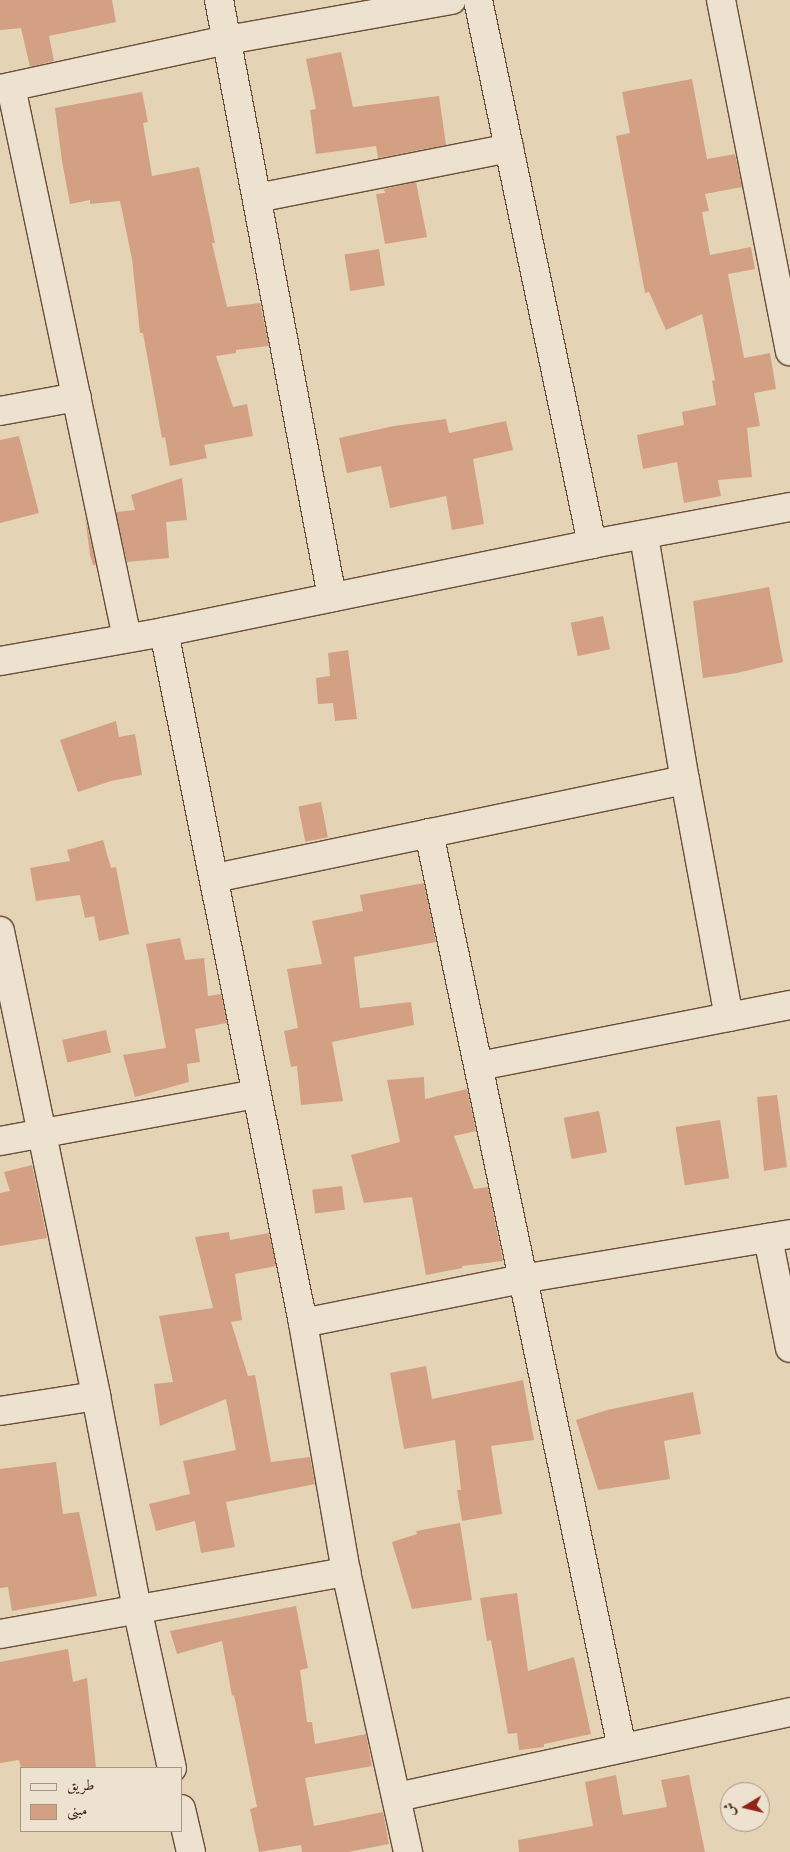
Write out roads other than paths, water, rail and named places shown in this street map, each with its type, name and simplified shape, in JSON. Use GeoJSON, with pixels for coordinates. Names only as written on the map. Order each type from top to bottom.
{"type":"FeatureCollection","features":[{"type":"Feature","properties":{"kind":"street"},"geometry":{"type":"LineString","coordinates":[[219,0],[332,598]]}},
{"type":"Feature","properties":{"kind":"street"},"geometry":{"type":"LineString","coordinates":[[127,638],[77,396],[5,88],[227,40],[451,0]]}},
{"type":"Feature","properties":{"kind":"street"},"geometry":{"type":"LineString","coordinates":[[478,0],[592,544]]}},
{"type":"Feature","properties":{"kind":"street"},"geometry":{"type":"LineString","coordinates":[[721,0],[790,351]]}},
{"type":"Feature","properties":{"kind":"street"},"geometry":{"type":"LineString","coordinates":[[257,198],[509,148]]}},
{"type":"Feature","properties":{"kind":"street"},"geometry":{"type":"LineString","coordinates":[[0,411],[77,396]]}},
{"type":"Feature","properties":{"kind":"street"},"geometry":{"type":"LineString","coordinates":[[0,661],[164,632],[592,544],[644,536],[790,507]]}},
{"type":"Feature","properties":{"kind":"street"},"geometry":{"type":"LineString","coordinates":[[644,536],[685,780],[729,1017]]}},
{"type":"Feature","properties":{"kind":"street"},"geometry":{"type":"LineString","coordinates":[[164,632],[303,1323],[346,1572],[408,1852]]}},
{"type":"Feature","properties":{"kind":"street"},"geometry":{"type":"LineString","coordinates":[[215,878],[685,780]]}},
{"type":"Feature","properties":{"kind":"street"},"geometry":{"type":"LineString","coordinates":[[429,833],[622,1748]]}},
{"type":"Feature","properties":{"kind":"street"},"geometry":{"type":"LineString","coordinates":[[0,931],[96,1396],[137,1608],[172,1767]]}},
{"type":"Feature","properties":{"kind":"street"},"geometry":{"type":"LineString","coordinates":[[478,1066],[790,1005]]}},
{"type":"Feature","properties":{"kind":"street"},"geometry":{"type":"LineString","coordinates":[[0,1141],[256,1094]]}},
{"type":"Feature","properties":{"kind":"street"},"geometry":{"type":"LineString","coordinates":[[303,1323],[522,1279],[779,1236],[790,1348]]}},
{"type":"Feature","properties":{"kind":"street"},"geometry":{"type":"LineString","coordinates":[[0,1411],[96,1396]]}},
{"type":"Feature","properties":{"kind":"street"},"geometry":{"type":"LineString","coordinates":[[0,1634],[346,1572]]}},
{"type":"Feature","properties":{"kind":"street"},"geometry":{"type":"LineString","coordinates":[[397,1797],[790,1712]]}},
{"type":"Feature","properties":{"kind":"street"},"geometry":{"type":"LineString","coordinates":[[182,1813],[191,1852]]}}]}
